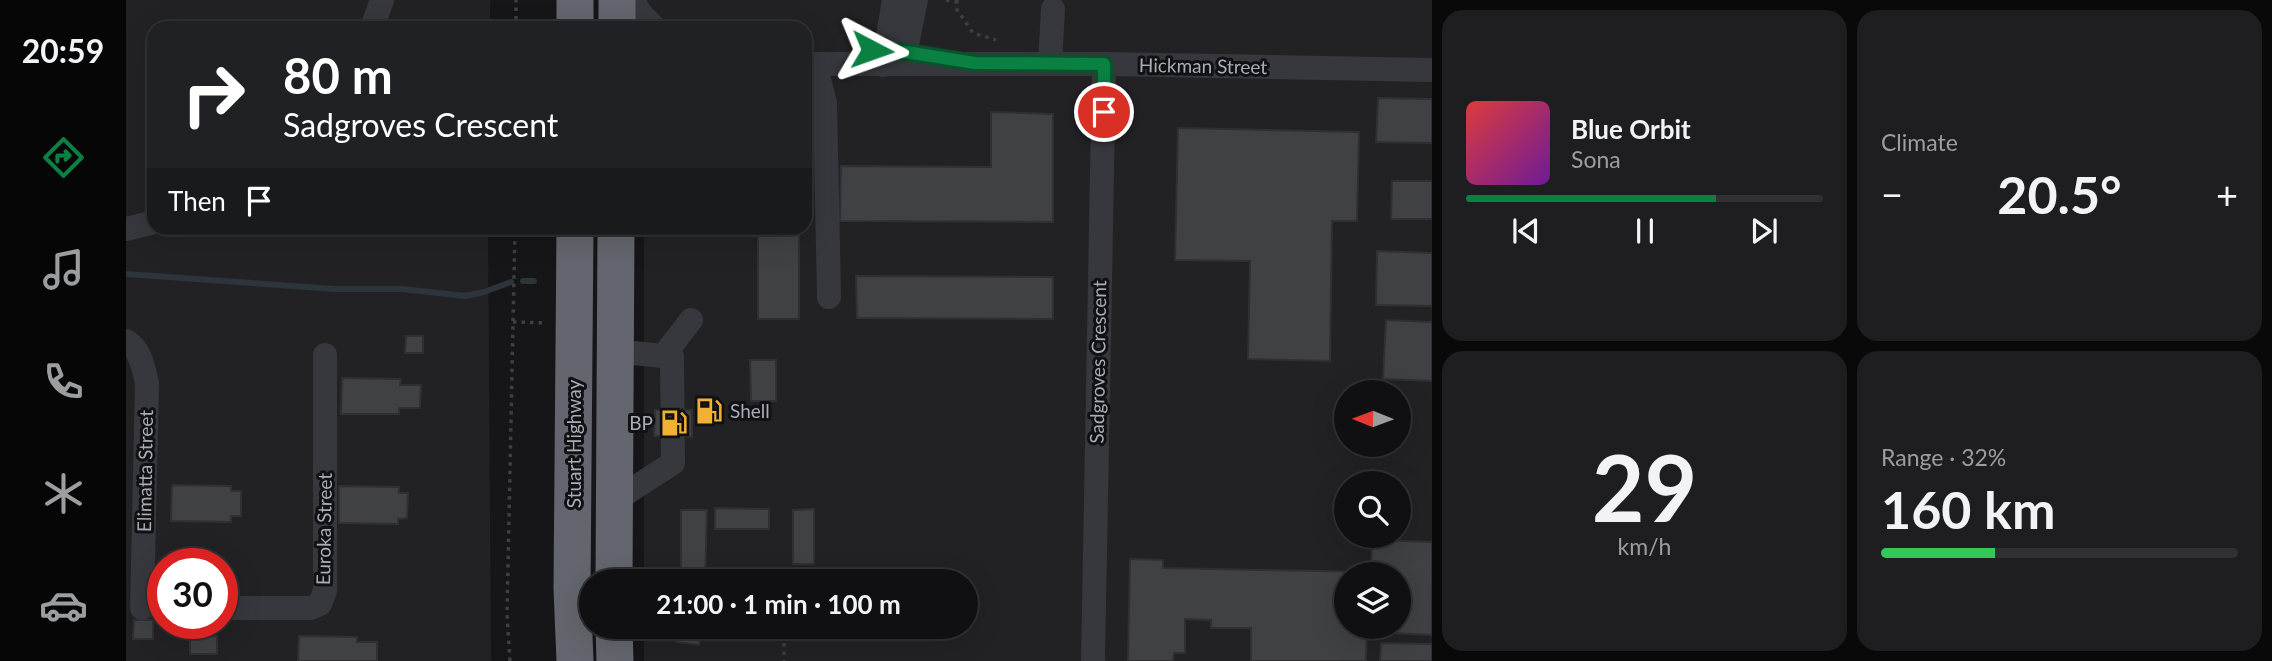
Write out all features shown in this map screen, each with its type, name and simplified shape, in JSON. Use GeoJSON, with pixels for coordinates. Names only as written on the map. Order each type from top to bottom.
{"type":"FeatureCollection","features":[{"type":"Feature","properties":{"kind":"highway"},"geometry":{"type":"LineString","coordinates":[[617,0],[617,21]]}},
{"type":"Feature","properties":{"kind":"highway","name":"Stuart Highway"},"geometry":{"type":"LineString","coordinates":[[575,235],[572,588],[575,661]]}},
{"type":"Feature","properties":{"kind":"highway"},"geometry":{"type":"LineString","coordinates":[[575,296],[586,270],[586,235]]}},
{"type":"Feature","properties":{"kind":"highway","name":"Stuart Highway"},"geometry":{"type":"LineString","coordinates":[[614,569],[616,235]]}},
{"type":"Feature","properties":{"kind":"highway"},"geometry":{"type":"LineString","coordinates":[[574,517],[586,479],[586,384],[615,351]]}},
{"type":"Feature","properties":{"kind":"highway"},"geometry":{"type":"LineString","coordinates":[[614,639],[615,661]]}},
{"type":"Feature","properties":{"kind":"street"},"geometry":{"type":"LineString","coordinates":[[374,21],[382,0]]}},
{"type":"Feature","properties":{"kind":"street"},"geometry":{"type":"LineString","coordinates":[[633,0],[640,13],[649,21]]}},
{"type":"Feature","properties":{"kind":"street"},"geometry":{"type":"LineString","coordinates":[[894,0],[894,58]]}},
{"type":"Feature","properties":{"kind":"street"},"geometry":{"type":"LineString","coordinates":[[894,58],[916,0]]}},
{"type":"Feature","properties":{"kind":"street"},"geometry":{"type":"LineString","coordinates":[[1050,64],[1053,9]]}},
{"type":"Feature","properties":{"kind":"street","name":"Hickman Street"},"geometry":{"type":"LineString","coordinates":[[812,59],[894,58],[975,63],[1432,69]]}},
{"type":"Feature","properties":{"kind":"street","name":"Sadgroves Crescent"},"geometry":{"type":"LineString","coordinates":[[1093,661],[1104,64]]}},
{"type":"Feature","properties":{"kind":"street"},"geometry":{"type":"LineString","coordinates":[[812,69],[825,103],[829,297]]}},
{"type":"Feature","properties":{"kind":"street"},"geometry":{"type":"LineString","coordinates":[[126,229],[147,224]]}},
{"type":"Feature","properties":{"kind":"street"},"geometry":{"type":"LineString","coordinates":[[664,355],[691,320]]}},
{"type":"Feature","properties":{"kind":"street","name":"Elimatta Street"},"geometry":{"type":"LineString","coordinates":[[126,341],[141,359],[147,383],[144,608]]}},
{"type":"Feature","properties":{"kind":"street"},"geometry":{"type":"LineString","coordinates":[[614,501],[673,463],[672,357],[615,351]]}},
{"type":"Feature","properties":{"kind":"street","name":"Euroka Street"},"geometry":{"type":"LineString","coordinates":[[238,608],[311,608],[320,604],[324,591],[325,355]]}},
{"type":"Feature","properties":{"kind":"path"},"geometry":{"type":"LineString","coordinates":[[516,0],[516,21]]}},
{"type":"Feature","properties":{"kind":"path"},"geometry":{"type":"LineString","coordinates":[[946,0],[957,2]]}},
{"type":"Feature","properties":{"kind":"path"},"geometry":{"type":"LineString","coordinates":[[510,661],[506,615],[515,235]]}},
{"type":"Feature","properties":{"kind":"path"},"geometry":{"type":"LineString","coordinates":[[784,643],[784,661]]}},
{"type":"Feature","properties":{"kind":"shaded area"},"geometry":{"type":"Polygon","coordinates":[[[126,0],[490,0],[490,21],[147,21],[147,235],[488,235],[491,661],[126,661],[126,0]]]}},
{"type":"Feature","properties":{"kind":"shaded area"},"geometry":{"type":"Polygon","coordinates":[[[644,0],[1432,0],[1432,661],[644,661],[644,639],[978,639],[978,569],[644,569],[644,235],[812,235],[812,21],[644,21],[644,0]]]}},
{"type":"Feature","properties":{"kind":"building"},"geometry":{"type":"Polygon","coordinates":[[[1378,98],[1432,99],[1432,143],[1376,142],[1378,98]]]}},
{"type":"Feature","properties":{"kind":"building"},"geometry":{"type":"Polygon","coordinates":[[[991,112],[1053,114],[1053,222],[840,221],[841,166],[991,167],[991,112]]]}},
{"type":"Feature","properties":{"kind":"building"},"geometry":{"type":"Polygon","coordinates":[[[1178,128],[1359,132],[1357,221],[1332,221],[1330,361],[1248,359],[1250,261],[1175,260],[1178,128]]]}},
{"type":"Feature","properties":{"kind":"building"},"geometry":{"type":"Polygon","coordinates":[[[1392,181],[1432,181],[1432,219],[1391,219],[1392,181]]]}},
{"type":"Feature","properties":{"kind":"building"},"geometry":{"type":"Polygon","coordinates":[[[758,235],[799,235],[799,319],[758,319],[758,235]]]}},
{"type":"Feature","properties":{"kind":"building"},"geometry":{"type":"Polygon","coordinates":[[[1377,251],[1432,253],[1432,306],[1376,305],[1377,251]]]}},
{"type":"Feature","properties":{"kind":"building"},"geometry":{"type":"Polygon","coordinates":[[[856,276],[1053,277],[1053,319],[857,318],[856,276]]]}},
{"type":"Feature","properties":{"kind":"building"},"geometry":{"type":"Polygon","coordinates":[[[1386,320],[1432,322],[1432,381],[1383,379],[1386,320]]]}},
{"type":"Feature","properties":{"kind":"building"},"geometry":{"type":"Polygon","coordinates":[[[406,336],[423,336],[423,353],[405,353],[406,336]]]}},
{"type":"Feature","properties":{"kind":"building"},"geometry":{"type":"Polygon","coordinates":[[[750,360],[776,360],[776,401],[751,401],[750,360]]]}},
{"type":"Feature","properties":{"kind":"building"},"geometry":{"type":"Polygon","coordinates":[[[342,378],[401,379],[400,385],[421,385],[420,408],[399,408],[399,414],[341,414],[342,378]]]}},
{"type":"Feature","properties":{"kind":"building"},"geometry":{"type":"Polygon","coordinates":[[[655,410],[692,410],[692,437],[654,436],[655,410]]]}},
{"type":"Feature","properties":{"kind":"building"},"geometry":{"type":"Polygon","coordinates":[[[172,485],[231,486],[231,491],[241,491],[241,516],[231,516],[231,522],[171,521],[172,485]]]}},
{"type":"Feature","properties":{"kind":"building"},"geometry":{"type":"Polygon","coordinates":[[[339,486],[399,487],[399,493],[408,493],[407,518],[398,519],[398,524],[339,523],[339,486]]]}},
{"type":"Feature","properties":{"kind":"building"},"geometry":{"type":"Polygon","coordinates":[[[715,508],[769,509],[769,529],[715,529],[715,508]]]}},
{"type":"Feature","properties":{"kind":"building"},"geometry":{"type":"Polygon","coordinates":[[[814,509],[814,564],[793,564],[793,510],[814,509]]]}},
{"type":"Feature","properties":{"kind":"building"},"geometry":{"type":"Polygon","coordinates":[[[681,510],[707,510],[705,569],[681,569],[681,510]]]}},
{"type":"Feature","properties":{"kind":"building"},"geometry":{"type":"Polygon","coordinates":[[[1411,541],[1432,542],[1432,635],[1411,634],[1411,562],[1371,562],[1372,548],[1411,548],[1411,541]]]}},
{"type":"Feature","properties":{"kind":"building"},"geometry":{"type":"Polygon","coordinates":[[[1130,559],[1163,560],[1163,568],[1334,571],[1334,639],[1367,639],[1366,661],[1251,661],[1251,628],[1211,628],[1211,620],[1185,619],[1185,653],[1174,653],[1173,661],[1128,661],[1130,559]]]}},
{"type":"Feature","properties":{"kind":"building"},"geometry":{"type":"Polygon","coordinates":[[[134,620],[147,620],[147,639],[133,639],[134,620]]]}},
{"type":"Feature","properties":{"kind":"building"},"geometry":{"type":"Polygon","coordinates":[[[299,636],[357,637],[357,642],[377,642],[377,661],[298,661],[299,636]]]}},
{"type":"Feature","properties":{"kind":"building"},"geometry":{"type":"Polygon","coordinates":[[[190,639],[217,639],[217,654],[190,654],[190,639]]]}},
{"type":"Feature","properties":{"kind":"building"},"geometry":{"type":"Polygon","coordinates":[[[677,639],[700,639],[699,645],[676,642],[677,639]]]}},
{"type":"Feature","properties":{"kind":"building"},"geometry":{"type":"Polygon","coordinates":[[[1381,643],[1432,644],[1432,661],[1380,661],[1381,643]]]}},
{"type":"Feature","properties":{"kind":"waterway"},"geometry":{"type":"LineString","coordinates":[[126,274],[335,289],[402,289],[465,296],[511,282]]}},
{"type":"Feature","properties":{"kind":"waterway"},"geometry":{"type":"LineString","coordinates":[[523,281],[534,281]]}},
{"type":"Feature","properties":{"kind":"place","name":"Shell"},"geometry":{"type":"Point","coordinates":[709,411]}},
{"type":"Feature","properties":{"kind":"place","name":"BP"},"geometry":{"type":"Point","coordinates":[674,423]}},
{"type":"Feature","properties":{"kind":"route"},"geometry":{"type":"LineString","coordinates":[[872,50],[906,52],[975,63],[1104,64],[1104,112]]}}]}
